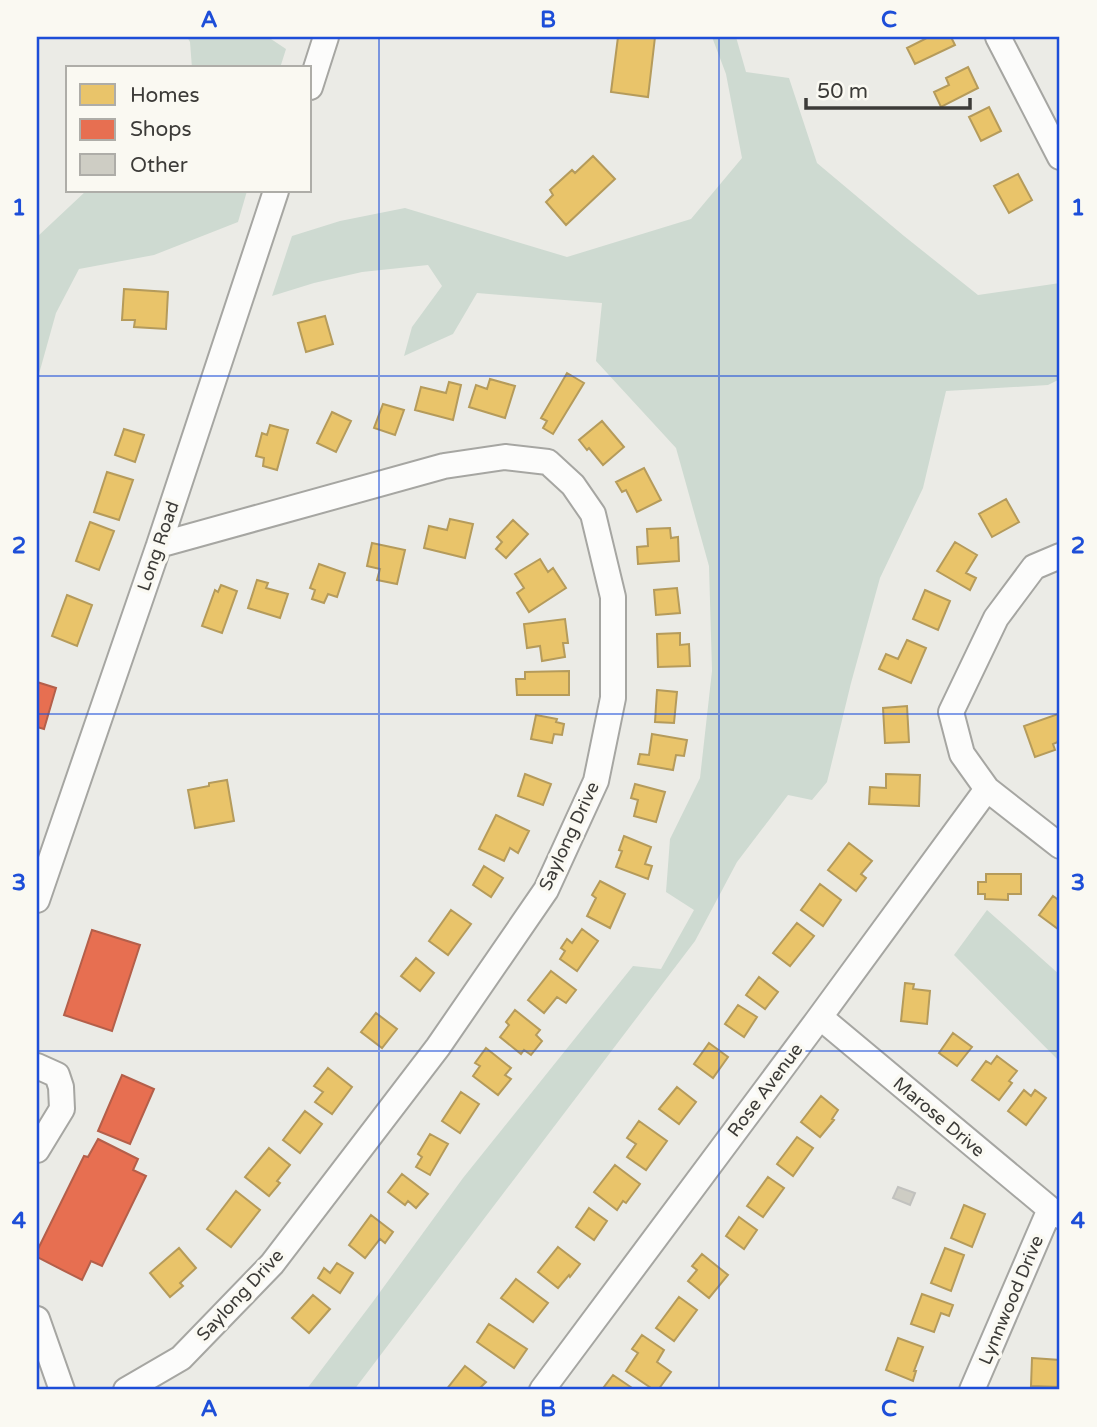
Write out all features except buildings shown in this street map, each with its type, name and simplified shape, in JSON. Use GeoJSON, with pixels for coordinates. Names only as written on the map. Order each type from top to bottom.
{"type":"FeatureCollection","features":[{"type":"Feature","properties":{"kind":"street"},"geometry":{"type":"LineString","coordinates":[[312,81],[326,37]]}},
{"type":"Feature","properties":{"kind":"street"},"geometry":{"type":"LineString","coordinates":[[999,37],[1060,157]]}},
{"type":"Feature","properties":{"kind":"street","name":"Long Road"},"geometry":{"type":"LineString","coordinates":[[37,900],[159,545],[276,192]]}},
{"type":"Feature","properties":{"kind":"street","name":"Saylong Drive"},"geometry":{"type":"LineString","coordinates":[[126,1390],[181,1357],[272,1264],[438,1047],[546,890],[596,781],[613,698],[613,597],[593,514],[573,485],[548,462],[505,457],[444,466],[159,545]]}},
{"type":"Feature","properties":{"kind":"street"},"geometry":{"type":"LineString","coordinates":[[1060,556],[1034,567],[996,618],[951,712],[962,754],[987,789],[1060,846]]}},
{"type":"Feature","properties":{"kind":"street","name":"Rose Avenue"},"geometry":{"type":"LineString","coordinates":[[542,1390],[987,789]]}},
{"type":"Feature","properties":{"kind":"street","name":"Marose Drive"},"geometry":{"type":"LineString","coordinates":[[820,1017],[1055,1213]]}},
{"type":"Feature","properties":{"kind":"street"},"geometry":{"type":"LineString","coordinates":[[37,1066],[57,1075],[61,1087],[62,1109],[37,1150]]}},
{"type":"Feature","properties":{"kind":"street","name":"Lynnwood Drive"},"geometry":{"type":"LineString","coordinates":[[972,1390],[1055,1213]]}},
{"type":"Feature","properties":{"kind":"street"},"geometry":{"type":"LineString","coordinates":[[37,1319],[62,1390]]}},
{"type":"Feature","properties":{"kind":"shaded area"},"geometry":{"type":"Polygon","coordinates":[[[187,37],[268,37],[286,49],[281,66],[192,66],[190,42],[187,37]]]}},
{"type":"Feature","properties":{"kind":"shaded area"},"geometry":{"type":"Polygon","coordinates":[[[712,37],[736,37],[746,72],[789,78],[817,163],[978,295],[1060,283],[1060,379],[1048,385],[946,391],[923,488],[880,578],[827,782],[812,800],[788,795],[737,862],[695,941],[354,1390],[306,1390],[463,1178],[633,966],[661,969],[694,910],[666,892],[670,839],[700,778],[712,671],[709,566],[676,448],[596,361],[602,303],[477,293],[453,334],[404,356],[412,327],[442,286],[428,265],[362,272],[272,296],[292,236],[340,221],[405,208],[567,257],[691,219],[742,158],[726,74],[712,37]]]}},
{"type":"Feature","properties":{"kind":"shaded area"},"geometry":{"type":"Polygon","coordinates":[[[85,192],[247,192],[238,222],[154,255],[79,269],[56,313],[37,381],[37,237],[85,192]]]}},
{"type":"Feature","properties":{"kind":"shaded area"},"geometry":{"type":"Polygon","coordinates":[[[987,910],[1060,975],[1060,1062],[954,955],[987,910]]]}}]}
